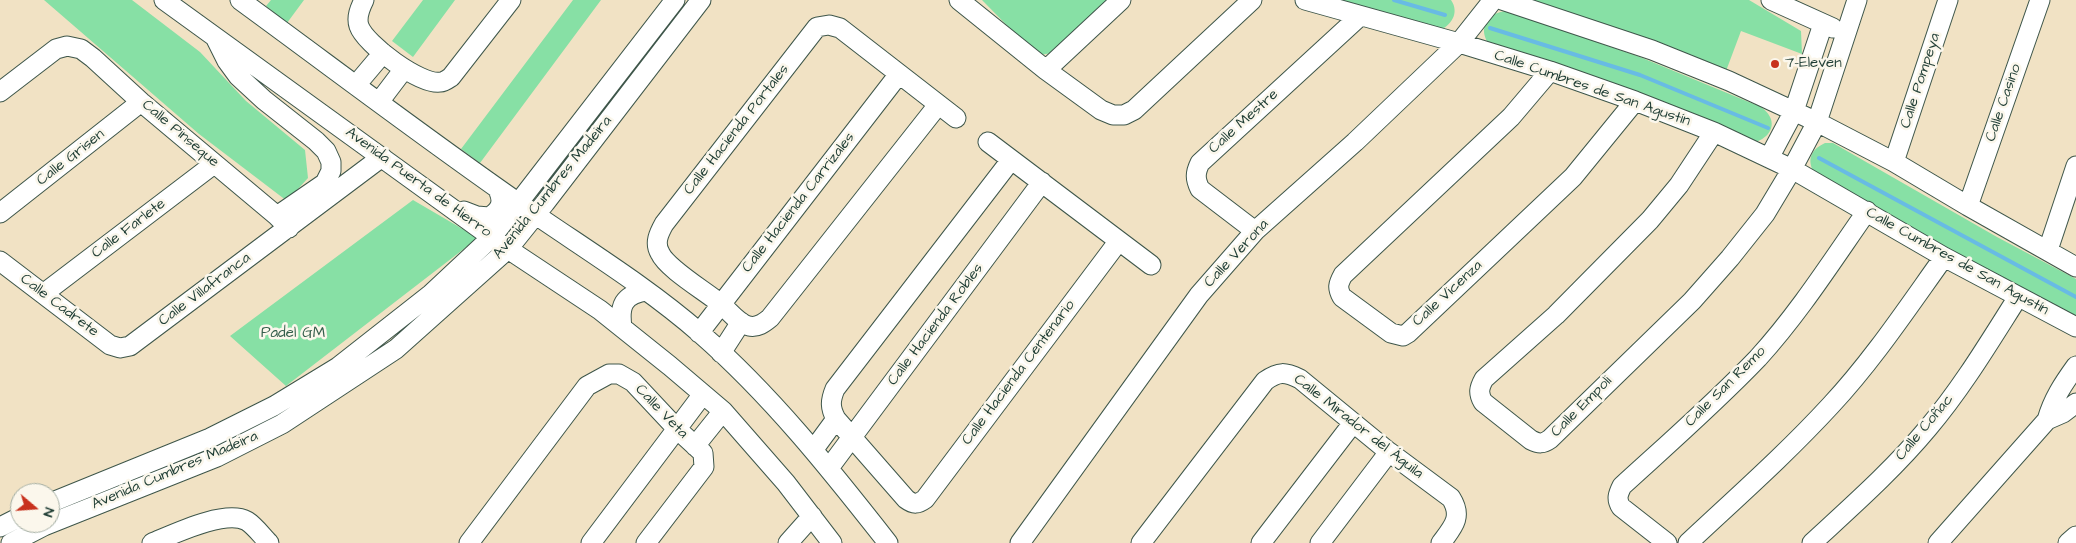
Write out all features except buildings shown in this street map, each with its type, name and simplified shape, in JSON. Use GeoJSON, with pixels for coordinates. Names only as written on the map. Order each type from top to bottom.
{"type":"FeatureCollection","features":[{"type":"Feature","properties":{"kind":"street","name":"Avenida Puerta de Hierro"},"geometry":{"type":"LineString","coordinates":[[164,0],[508,249],[600,310],[622,327],[722,411],[757,449],[812,516],[827,541]]}},
{"type":"Feature","properties":{"kind":"street"},"geometry":{"type":"LineString","coordinates":[[240,0],[498,188],[646,291],[700,332],[783,414],[814,449],[888,543]]}},
{"type":"Feature","properties":{"kind":"street"},"geometry":{"type":"LineString","coordinates":[[364,0],[359,10],[358,24],[362,34],[382,53],[404,69],[426,80],[440,83],[451,77],[510,0]]}},
{"type":"Feature","properties":{"kind":"street","name":"Avenida Cumbres Madeira"},"geometry":{"type":"LineString","coordinates":[[60,499],[210,438],[274,406],[338,367],[431,294],[492,237],[675,0]]}},
{"type":"Feature","properties":{"kind":"street","name":"Avenida Cumbres Madeira"},"geometry":{"type":"LineString","coordinates":[[11,543],[44,526],[218,456],[282,424],[396,349],[508,249],[701,0]]}},
{"type":"Feature","properties":{"kind":"street"},"geometry":{"type":"LineString","coordinates":[[959,0],[1046,70],[1101,110],[1112,115],[1124,115],[1134,110],[1252,0]]}},
{"type":"Feature","properties":{"kind":"street"},"geometry":{"type":"LineString","coordinates":[[1046,70],[1121,0]]}},
{"type":"Feature","properties":{"kind":"street","name":"Calle Cumbres de San Agustín"},"geometry":{"type":"LineString","coordinates":[[1304,0],[1459,43],[1550,71],[1635,100],[1714,132],[1792,169],[1944,257],[2076,328]]}},
{"type":"Feature","properties":{"kind":"street","name":"Calle Verona"},"geometry":{"type":"LineString","coordinates":[[1020,543],[1199,295],[1255,231],[1355,142],[1459,43],[1493,0]]}},
{"type":"Feature","properties":{"kind":"street"},"geometry":{"type":"LineString","coordinates":[[1502,0],[1652,50],[1794,111],[1894,162],[2076,267]]}},
{"type":"Feature","properties":{"kind":"street"},"geometry":{"type":"LineString","coordinates":[[1771,0],[1846,34]]}},
{"type":"Feature","properties":{"kind":"street","name":"Calle Empoli"},"geometry":{"type":"LineString","coordinates":[[1714,132],[1679,186],[1650,220],[1556,316],[1484,379],[1479,387],[1479,395],[1483,402],[1531,440],[1537,443],[1544,443],[1550,439],[1692,301],[1730,258],[1759,221],[1792,169],[1817,122],[1857,0]]}},
{"type":"Feature","properties":{"kind":"street","name":"Calle Pompeya"},"geometry":{"type":"LineString","coordinates":[[1894,162],[1948,0]]}},
{"type":"Feature","properties":{"kind":"street","name":"Calle Casino"},"geometry":{"type":"LineString","coordinates":[[1968,206],[2040,0]]}},
{"type":"Feature","properties":{"kind":"street","name":"Calle Mestre"},"geometry":{"type":"LineString","coordinates":[[1255,231],[1200,189],[1195,172],[1200,163],[1360,16]]}},
{"type":"Feature","properties":{"kind":"street"},"geometry":{"type":"LineString","coordinates":[[1769,158],[1794,111],[1823,24]]}},
{"type":"Feature","properties":{"kind":"street","name":"Calle Hacienda Portales"},"geometry":{"type":"LineString","coordinates":[[721,304],[668,263],[660,254],[658,234],[664,224],[817,28],[829,25],[840,28],[899,74]]}},
{"type":"Feature","properties":{"kind":"street"},"geometry":{"type":"LineString","coordinates":[[216,37],[227,61],[238,76],[264,100],[316,141],[326,151],[332,162],[331,171],[325,183],[283,222]]}},
{"type":"Feature","properties":{"kind":"street","name":"Calle Pinseque"},"geometry":{"type":"LineString","coordinates":[[0,92],[56,49],[67,46],[80,49],[93,58],[141,102],[283,222]]}},
{"type":"Feature","properties":{"kind":"street"},"geometry":{"type":"LineString","coordinates":[[356,85],[382,53]]}},
{"type":"Feature","properties":{"kind":"street"},"geometry":{"type":"LineString","coordinates":[[379,102],[404,69]]}},
{"type":"Feature","properties":{"kind":"street","name":"Calle Vicenza"},"geometry":{"type":"LineString","coordinates":[[1550,71],[1511,117],[1343,275],[1338,283],[1338,290],[1342,297],[1391,333],[1403,336],[1573,177],[1635,100]]}},
{"type":"Feature","properties":{"kind":"street"},"geometry":{"type":"LineString","coordinates":[[899,74],[956,118]]}},
{"type":"Feature","properties":{"kind":"street","name":"Calle Hacienda Carrizales"},"geometry":{"type":"LineString","coordinates":[[700,332],[899,74]]}},
{"type":"Feature","properties":{"kind":"street","name":"Calle Grisen"},"geometry":{"type":"LineString","coordinates":[[0,213],[141,102]]}},
{"type":"Feature","properties":{"kind":"street"},"geometry":{"type":"LineString","coordinates":[[721,353],[749,324],[770,318],[938,105]]}},
{"type":"Feature","properties":{"kind":"street"},"geometry":{"type":"LineString","coordinates":[[988,142],[1151,266]]}},
{"type":"Feature","properties":{"kind":"street"},"geometry":{"type":"LineString","coordinates":[[283,222],[382,157]]}},
{"type":"Feature","properties":{"kind":"street"},"geometry":{"type":"LineString","coordinates":[[852,439],[831,410],[831,399],[836,389],[1011,160]]}},
{"type":"Feature","properties":{"kind":"street","name":"Calle Farlete"},"geometry":{"type":"LineString","coordinates":[[43,294],[214,164]]}},
{"type":"Feature","properties":{"kind":"street"},"geometry":{"type":"LineString","coordinates":[[2048,250],[2076,166]]}},
{"type":"Feature","properties":{"kind":"street","name":"Calle Hacienda Robles"},"geometry":{"type":"LineString","coordinates":[[829,468],[1042,182]]}},
{"type":"Feature","properties":{"kind":"street"},"geometry":{"type":"LineString","coordinates":[[446,204],[477,216],[489,217],[497,212],[501,206],[502,198],[498,188]]}},
{"type":"Feature","properties":{"kind":"street","name":"Calle San Remo"},"geometry":{"type":"LineString","coordinates":[[1667,543],[1621,507],[1617,500],[1622,486],[1704,411],[1758,358],[1800,307],[1867,211]]}},
{"type":"Feature","properties":{"kind":"street","name":"Calle Villafranca"},"geometry":{"type":"LineString","coordinates":[[120,348],[130,346],[283,222]]}},
{"type":"Feature","properties":{"kind":"street","name":"Calle Hacienda Centenario"},"geometry":{"type":"LineString","coordinates":[[852,439],[906,499],[912,503],[919,503],[926,499],[1118,242]]}},
{"type":"Feature","properties":{"kind":"street"},"geometry":{"type":"LineString","coordinates":[[1688,543],[1785,452],[1832,404],[1870,358],[1944,257]]}},
{"type":"Feature","properties":{"kind":"street","name":"Calle Cadrete"},"geometry":{"type":"LineString","coordinates":[[0,261],[110,345],[120,348]]}},
{"type":"Feature","properties":{"kind":"street"},"geometry":{"type":"LineString","coordinates":[[600,310],[607,308],[617,299],[621,292],[622,275]]}},
{"type":"Feature","properties":{"kind":"street"},"geometry":{"type":"LineString","coordinates":[[622,327],[620,315],[623,303],[636,293],[646,291]]}},
{"type":"Feature","properties":{"kind":"street","name":"Calle Coñac"},"geometry":{"type":"LineString","coordinates":[[1812,543],[1883,477],[1929,428],[1967,375],[2018,297]]}},
{"type":"Feature","properties":{"kind":"street"},"geometry":{"type":"LineString","coordinates":[[721,304],[749,324]]}},
{"type":"Feature","properties":{"kind":"street"},"geometry":{"type":"LineString","coordinates":[[1938,543],[2063,412],[2076,366]]}},
{"type":"Feature","properties":{"kind":"street","name":"Calle Mirador del Águila"},"geometry":{"type":"LineString","coordinates":[[1141,543],[1265,381],[1274,374],[1287,373],[1300,379],[1389,452],[1451,498],[1457,507],[1457,518],[1441,543]]}},
{"type":"Feature","properties":{"kind":"street","name":"Calle Veta"},"geometry":{"type":"LineString","coordinates":[[469,543],[588,386],[609,374],[614,374],[633,382],[678,430],[703,453],[705,460],[704,467],[646,543]]}},
{"type":"Feature","properties":{"kind":"street"},"geometry":{"type":"LineString","coordinates":[[591,543],[678,430],[703,394]]}},
{"type":"Feature","properties":{"kind":"street"},"geometry":{"type":"LineString","coordinates":[[695,446],[722,411]]}},
{"type":"Feature","properties":{"kind":"street"},"geometry":{"type":"LineString","coordinates":[[814,449],[836,419]]}},
{"type":"Feature","properties":{"kind":"street"},"geometry":{"type":"LineString","coordinates":[[1261,543],[1353,423]]}},
{"type":"Feature","properties":{"kind":"street"},"geometry":{"type":"LineString","coordinates":[[1320,543],[1389,452]]}},
{"type":"Feature","properties":{"kind":"street"},"geometry":{"type":"LineString","coordinates":[[788,543],[812,516]]}},
{"type":"Feature","properties":{"kind":"street"},"geometry":{"type":"LineString","coordinates":[[152,543],[182,530],[226,517],[238,518],[249,522],[269,543]]}},
{"type":"Feature","properties":{"kind":"street"},"geometry":{"type":"LineString","coordinates":[[2068,543],[2076,536]]}},
{"type":"Feature","properties":{"kind":"street"},"geometry":{"type":"LineString","coordinates":[[772,543],[777,543]]}},
{"type":"Feature","properties":{"kind":"green space"},"geometry":{"type":"Polygon","coordinates":[[[44,0],[132,0],[200,52],[246,101],[305,150],[308,178],[287,201],[199,134],[44,0]]]}},
{"type":"Feature","properties":{"kind":"green space"},"geometry":{"type":"Polygon","coordinates":[[[271,0],[304,0],[287,23],[266,6],[271,0]]]}},
{"type":"Feature","properties":{"kind":"green space"},"geometry":{"type":"Polygon","coordinates":[[[423,0],[455,0],[413,57],[392,41],[423,0]]]}},
{"type":"Feature","properties":{"kind":"green space"},"geometry":{"type":"Polygon","coordinates":[[[573,0],[601,0],[480,163],[461,149],[573,0]]]}},
{"type":"Feature","properties":{"kind":"green space"},"geometry":{"type":"Polygon","coordinates":[[[982,0],[1107,0],[1051,53],[1041,55],[1033,52],[982,0]]]}},
{"type":"Feature","properties":{"kind":"green space"},"geometry":{"type":"Polygon","coordinates":[[[1330,0],[1451,0],[1455,10],[1453,18],[1447,26],[1438,31],[1330,0]]]}},
{"type":"Feature","properties":{"kind":"green space"},"geometry":{"type":"Polygon","coordinates":[[[1527,0],[1749,0],[1801,31],[1802,54],[1741,31],[1726,71],[1527,0]]]}},
{"type":"Feature","properties":{"kind":"green space"},"geometry":{"type":"Polygon","coordinates":[[[1506,11],[1640,57],[1761,107],[1770,116],[1772,126],[1770,131],[1756,142],[1488,43],[1484,32],[1486,22],[1494,15],[1506,11]]]}},
{"type":"Feature","properties":{"kind":"green space"},"geometry":{"type":"Polygon","coordinates":[[[1825,143],[1833,143],[1997,237],[2076,279],[2076,318],[2066,317],[1813,171],[1811,166],[1812,154],[1825,143]]]}},
{"type":"Feature","properties":{"kind":"green space","name":"Padel GM"},"geometry":{"type":"Polygon","coordinates":[[[413,200],[478,238],[286,386],[230,336],[413,200]]]}},
{"type":"Feature","properties":{"kind":"waterway"},"geometry":{"type":"LineString","coordinates":[[1394,0],[1445,15]]}},
{"type":"Feature","properties":{"kind":"waterway"},"geometry":{"type":"LineString","coordinates":[[1490,28],[1640,75],[1768,128]]}},
{"type":"Feature","properties":{"kind":"waterway"},"geometry":{"type":"LineString","coordinates":[[1819,158],[2076,297]]}},
{"type":"Feature","properties":{"kind":"place","name":"7-Eleven"},"geometry":{"type":"Point","coordinates":[1775,64]}}]}
